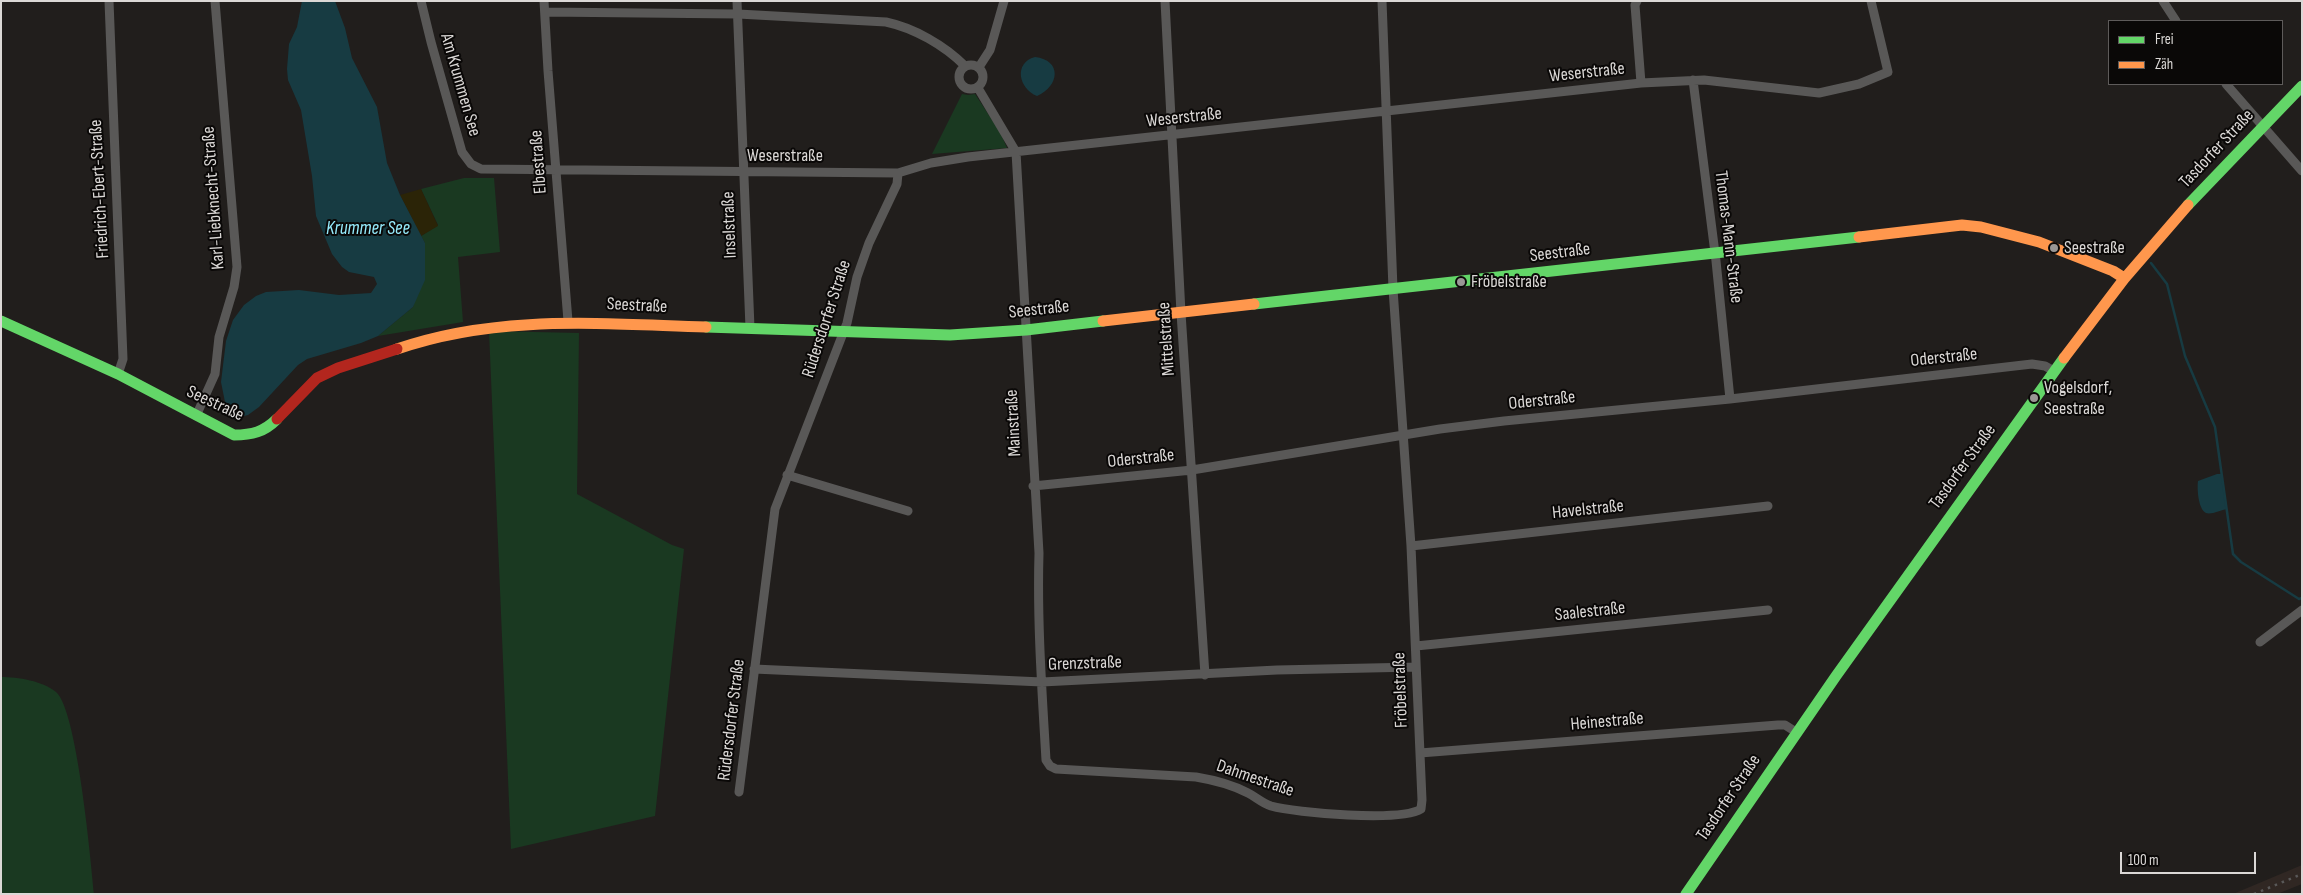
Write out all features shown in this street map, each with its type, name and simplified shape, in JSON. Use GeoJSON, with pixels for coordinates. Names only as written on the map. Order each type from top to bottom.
{"type":"FeatureCollection","features":[{"type":"Feature","properties":{"kind":"street","name":"Friedrich-Ebert-Straße"},"geometry":{"type":"LineString","coordinates":[[109,1],[123,359],[118,374]]}},
{"type":"Feature","properties":{"kind":"street","name":"Karl-Liebknecht-Straße"},"geometry":{"type":"LineString","coordinates":[[196,416],[215,374],[219,337],[234,287],[237,267],[215,1]]}},
{"type":"Feature","properties":{"kind":"street","name":"Am Krummen See"},"geometry":{"type":"LineString","coordinates":[[421,1],[462,152],[471,164],[481,169]]}},
{"type":"Feature","properties":{"kind":"street","name":"Elbestraße"},"geometry":{"type":"LineString","coordinates":[[544,1],[568,321]]}},
{"type":"Feature","properties":{"kind":"street","name":"Inselstraße"},"geometry":{"type":"LineString","coordinates":[[738,1],[750,328]]}},
{"type":"Feature","properties":{"kind":"street"},"geometry":{"type":"LineString","coordinates":[[979,67],[990,50],[1004,1]]}},
{"type":"Feature","properties":{"kind":"street","name":"Mittelstraße"},"geometry":{"type":"LineString","coordinates":[[1165,1],[1181,313],[1205,675]]}},
{"type":"Feature","properties":{"kind":"street","name":"Fröbelstraße"},"geometry":{"type":"LineString","coordinates":[[1382,1],[1394,289],[1416,646],[1420,809]]}},
{"type":"Feature","properties":{"kind":"street"},"geometry":{"type":"LineString","coordinates":[[1637,1],[1641,83]]}},
{"type":"Feature","properties":{"kind":"street","name":"Weserstraße"},"geometry":{"type":"LineString","coordinates":[[481,169],[898,173],[931,163],[1016,152],[1641,83],[1693,80],[1820,93],[1858,84],[1888,72],[1871,1]]}},
{"type":"Feature","properties":{"kind":"street"},"geometry":{"type":"LineString","coordinates":[[2164,1],[2175,20]]}},
{"type":"Feature","properties":{"kind":"street"},"geometry":{"type":"LineString","coordinates":[[545,12],[738,14],[886,22],[900,25],[923,35],[964,66]]}},
{"type":"Feature","properties":{"kind":"street"},"geometry":{"type":"LineString","coordinates":[[972,64],[979,67],[984,78],[978,88],[966,88],[960,83],[960,72],[964,66],[972,64]]}},
{"type":"Feature","properties":{"kind":"street","name":"Thomas-Mann-Straße"},"geometry":{"type":"LineString","coordinates":[[1693,80],[1730,398]]}},
{"type":"Feature","properties":{"kind":"street"},"geometry":{"type":"LineString","coordinates":[[2227,85],[2302,172]]}},
{"type":"Feature","properties":{"kind":"street","name":"Tasdorfer Straße"},"geometry":{"type":"LineString","coordinates":[[1686,894],[1796,732],[2054,371],[2124,278],[2263,125],[2302,86]]}},
{"type":"Feature","properties":{"kind":"street","name":"Mainstraße"},"geometry":{"type":"LineString","coordinates":[[978,88],[1016,152],[1033,486],[1039,553],[1038,599],[1046,760],[1050,766]]}},
{"type":"Feature","properties":{"kind":"street","name":"Rüdersdorfer Straße"},"geometry":{"type":"LineString","coordinates":[[739,792],[775,509],[844,331],[857,277],[869,243],[898,184],[898,173]]}},
{"type":"Feature","properties":{"kind":"street","name":"Seestraße"},"geometry":{"type":"LineString","coordinates":[[1,321],[118,374],[234,435],[245,437],[257,434],[276,422],[309,384],[329,371],[430,338],[521,323],[568,321],[950,335],[1026,330],[1468,282],[1714,252],[1962,225],[1992,228],[2016,235],[2113,270],[2124,278]]}},
{"type":"Feature","properties":{"kind":"street","name":"Oderstraße"},"geometry":{"type":"LineString","coordinates":[[1033,486],[1192,470],[1504,421],[2032,364],[2045,366],[2054,371]]}},
{"type":"Feature","properties":{"kind":"street"},"geometry":{"type":"LineString","coordinates":[[787,475],[908,511]]}},
{"type":"Feature","properties":{"kind":"street","name":"Havelstraße"},"geometry":{"type":"LineString","coordinates":[[1411,546],[1768,506]]}},
{"type":"Feature","properties":{"kind":"street","name":"Saalestraße"},"geometry":{"type":"LineString","coordinates":[[1416,646],[1768,610]]}},
{"type":"Feature","properties":{"kind":"street"},"geometry":{"type":"LineString","coordinates":[[2260,642],[2302,610]]}},
{"type":"Feature","properties":{"kind":"street","name":"Grenzstraße"},"geometry":{"type":"LineString","coordinates":[[754,670],[1042,682],[1277,670],[1416,667]]}},
{"type":"Feature","properties":{"kind":"street","name":"Heinestraße"},"geometry":{"type":"LineString","coordinates":[[1420,753],[1778,725],[1785,725],[1796,732]]}},
{"type":"Feature","properties":{"kind":"street","name":"Dahmestraße"},"geometry":{"type":"LineString","coordinates":[[1050,766],[1056,769],[1196,777],[1217,780],[1248,793],[1263,803],[1314,813],[1346,815],[1410,814],[1420,809]]}},
{"type":"Feature","properties":{"kind":"shaded area"},"geometry":{"type":"Polygon","coordinates":[[[2302,865],[2302,884],[2277,894],[2233,894],[2302,865]]]}},
{"type":"Feature","properties":{"kind":"green space"},"geometry":{"type":"Polygon","coordinates":[[[962,94],[975,94],[1000,132],[1007,148],[932,154],[962,94]]]}},
{"type":"Feature","properties":{"kind":"green space"},"geometry":{"type":"Polygon","coordinates":[[[464,178],[494,178],[500,252],[458,257],[463,322],[378,336],[413,307],[425,243],[421,236],[438,225],[421,189],[464,178]]]}},
{"type":"Feature","properties":{"kind":"green space"},"geometry":{"type":"Polygon","coordinates":[[[489,331],[579,333],[577,494],[672,545],[684,549],[655,816],[511,849],[489,331]]]}},
{"type":"Feature","properties":{"kind":"green space"},"geometry":{"type":"Polygon","coordinates":[[[1,677],[37,682],[51,688],[64,704],[82,787],[94,894],[1,894],[1,677]]]}},
{"type":"Feature","properties":{"kind":"sand"},"geometry":{"type":"Polygon","coordinates":[[[421,189],[438,226],[421,236],[400,195],[421,189]]]}},
{"type":"Feature","properties":{"kind":"water","name":"Krummer See"},"geometry":{"type":"Polygon","coordinates":[[[302,1],[335,1],[345,28],[352,58],[377,107],[387,163],[400,195],[425,243],[425,280],[413,307],[378,336],[307,359],[298,365],[259,407],[248,415],[240,417],[231,413],[226,407],[221,382],[226,341],[233,320],[244,305],[256,296],[266,292],[299,290],[339,295],[371,293],[377,284],[374,277],[349,272],[342,267],[332,254],[316,216],[312,176],[301,110],[288,80],[287,69],[289,44],[297,27],[302,1]]]}},
{"type":"Feature","properties":{"kind":"water"},"geometry":{"type":"Polygon","coordinates":[[[1035,57],[1050,63],[1054,68],[1055,74],[1050,86],[1045,92],[1037,96],[1026,88],[1021,76],[1021,70],[1024,65],[1028,60],[1035,57]]]}},
{"type":"Feature","properties":{"kind":"water"},"geometry":{"type":"Polygon","coordinates":[[[2222,474],[2227,509],[2206,513],[2203,511],[2200,503],[2198,481],[2222,474]]]}},
{"type":"Feature","properties":{"kind":"waterway"},"geometry":{"type":"LineString","coordinates":[[2151,263],[2167,284],[2185,356],[2215,427],[2233,554],[2241,562],[2299,599],[2302,598]]}},
{"type":"Feature","properties":{"kind":"railway"},"geometry":{"type":"LineString","coordinates":[[2254,894],[2302,874]]}},
{"type":"Feature","properties":{"kind":"traffic: fast"},"geometry":{"type":"LineString","coordinates":[[2188,205],[2302,86]]}},
{"type":"Feature","properties":{"kind":"traffic: fast"},"geometry":{"type":"LineString","coordinates":[[1254,304],[1859,237]]}},
{"type":"Feature","properties":{"kind":"traffic: fast"},"geometry":{"type":"LineString","coordinates":[[1,321],[118,374],[234,435],[257,432],[277,419]]}},
{"type":"Feature","properties":{"kind":"traffic: fast"},"geometry":{"type":"LineString","coordinates":[[706,327],[950,335],[1026,330],[1103,321]]}},
{"type":"Feature","properties":{"kind":"traffic: fast"},"geometry":{"type":"LineString","coordinates":[[1686,894],[1836,676],[2064,358]]}},
{"type":"Feature","properties":{"kind":"traffic: slow"},"geometry":{"type":"LineString","coordinates":[[2064,358],[2124,279],[2188,205]]}},
{"type":"Feature","properties":{"kind":"traffic: slow"},"geometry":{"type":"LineString","coordinates":[[1859,237],[1962,225],[1981,227],[2039,242],[2113,271],[2124,278]]}},
{"type":"Feature","properties":{"kind":"traffic: slow"},"geometry":{"type":"LineString","coordinates":[[1103,321],[1254,304]]}},
{"type":"Feature","properties":{"kind":"traffic: slow"},"geometry":{"type":"LineString","coordinates":[[397,349],[473,330],[511,326],[589,323],[706,327]]}},
{"type":"Feature","properties":{"kind":"traffic: jam"},"geometry":{"type":"LineString","coordinates":[[277,419],[317,378],[338,368],[397,349]]}},
{"type":"Feature","properties":{"kind":"place","name":"Seestraße"},"geometry":{"type":"Point","coordinates":[2054,248]}},
{"type":"Feature","properties":{"kind":"place","name":"Fröbelstraße"},"geometry":{"type":"Point","coordinates":[1461,282]}},
{"type":"Feature","properties":{"kind":"place","name":"Vogelsdorf, Seestraße"},"geometry":{"type":"Point","coordinates":[2034,398]}}]}
